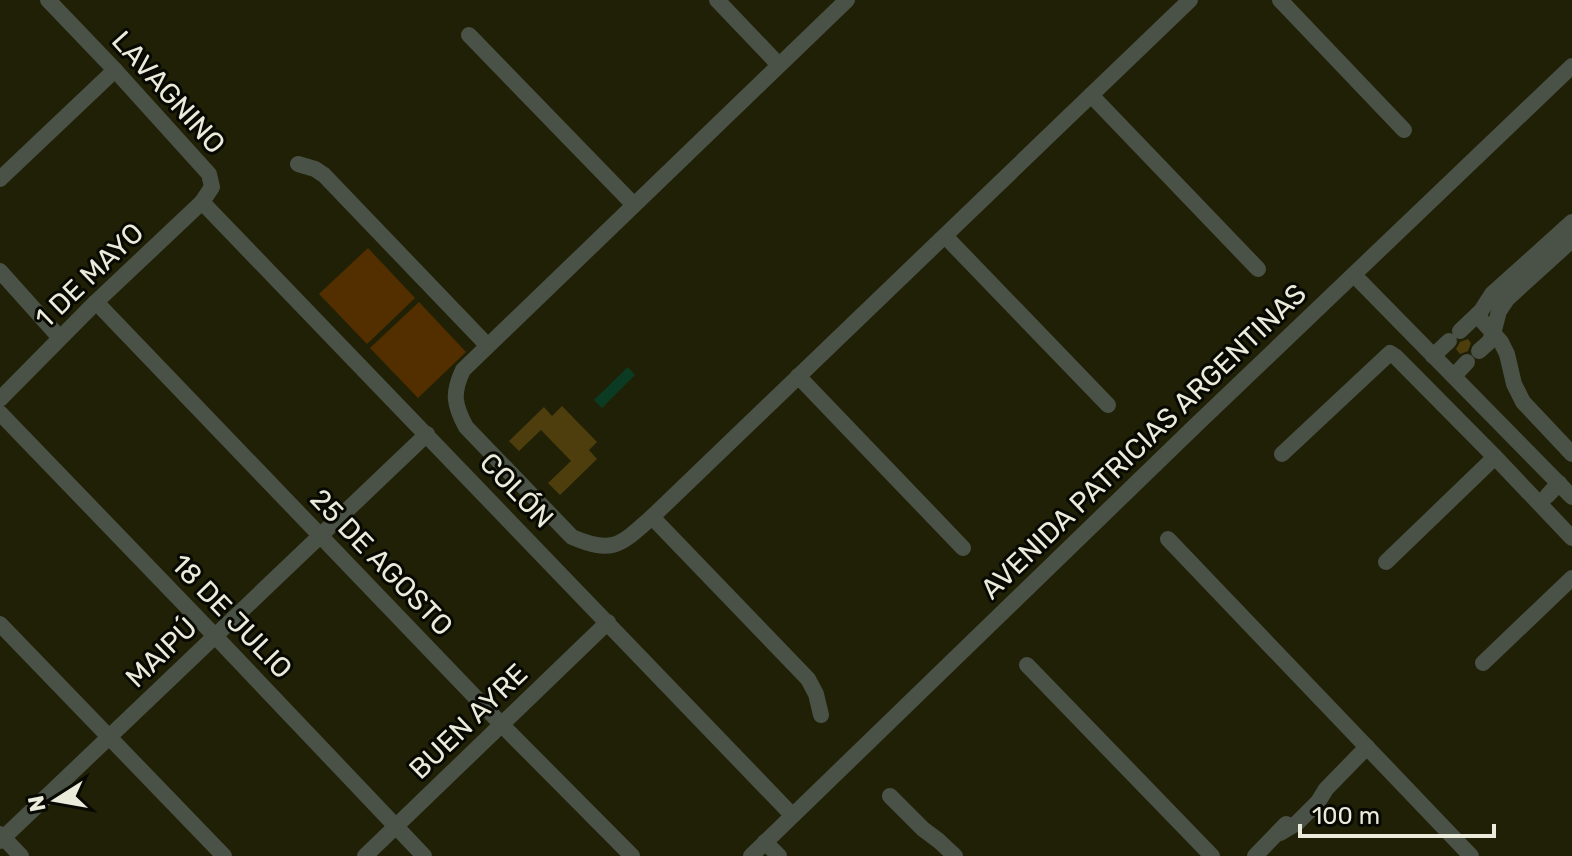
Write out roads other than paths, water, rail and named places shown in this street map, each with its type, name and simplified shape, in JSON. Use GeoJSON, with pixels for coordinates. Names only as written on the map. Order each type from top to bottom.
{"type":"FeatureCollection","features":[{"type":"Feature","properties":{"kind":"street","name":"LAVAGNINO"},"geometry":{"type":"LineString","coordinates":[[48,0],[209,174],[212,187]]}},
{"type":"Feature","properties":{"kind":"street"},"geometry":{"type":"LineString","coordinates":[[717,0],[779,65]]}},
{"type":"Feature","properties":{"kind":"street"},"geometry":{"type":"LineString","coordinates":[[847,0],[463,370],[457,382],[455,398],[466,427],[572,537],[608,547],[625,541],[1190,0]]}},
{"type":"Feature","properties":{"kind":"street"},"geometry":{"type":"LineString","coordinates":[[1280,0],[1404,130]]}},
{"type":"Feature","properties":{"kind":"street"},"geometry":{"type":"LineString","coordinates":[[469,35],[634,205]]}},
{"type":"Feature","properties":{"kind":"street","name":"AVENIDA PATRICIAS ARGENTINAS"},"geometry":{"type":"LineString","coordinates":[[751,856],[1572,66]]}},
{"type":"Feature","properties":{"kind":"street"},"geometry":{"type":"LineString","coordinates":[[0,179],[115,70]]}},
{"type":"Feature","properties":{"kind":"street"},"geometry":{"type":"LineString","coordinates":[[1091,95],[1258,269]]}},
{"type":"Feature","properties":{"kind":"street"},"geometry":{"type":"LineString","coordinates":[[298,164],[324,175],[487,345]]}},
{"type":"Feature","properties":{"kind":"street","name":"1 DE MAYO"},"geometry":{"type":"LineString","coordinates":[[0,399],[96,302],[202,202],[212,187]]}},
{"type":"Feature","properties":{"kind":"street","name":"COLÓN"},"geometry":{"type":"LineString","coordinates":[[202,202],[792,815]]}},
{"type":"Feature","properties":{"kind":"street"},"geometry":{"type":"LineString","coordinates":[[1433,356],[1477,315],[1492,294],[1572,222]]}},
{"type":"Feature","properties":{"kind":"street"},"geometry":{"type":"LineString","coordinates":[[945,236],[1108,405]]}},
{"type":"Feature","properties":{"kind":"street"},"geometry":{"type":"LineString","coordinates":[[1454,376],[1489,342],[1499,311],[1507,299],[1572,240]]}},
{"type":"Feature","properties":{"kind":"street"},"geometry":{"type":"LineString","coordinates":[[0,271],[60,338]]}},
{"type":"Feature","properties":{"kind":"street"},"geometry":{"type":"LineString","coordinates":[[1354,275],[1454,376],[1553,499],[1572,538]]}},
{"type":"Feature","properties":{"kind":"street","name":"25 DE AGOSTO"},"geometry":{"type":"LineString","coordinates":[[96,302],[632,856]]}},
{"type":"Feature","properties":{"kind":"street"},"geometry":{"type":"LineString","coordinates":[[1477,315],[1501,342],[1523,402],[1572,454]]}},
{"type":"Feature","properties":{"kind":"street"},"geometry":{"type":"LineString","coordinates":[[1282,454],[1390,353],[1495,457],[1553,499]]}},
{"type":"Feature","properties":{"kind":"street"},"geometry":{"type":"LineString","coordinates":[[798,376],[963,548]]}},
{"type":"Feature","properties":{"kind":"street","name":"18 DE JULIO"},"geometry":{"type":"LineString","coordinates":[[0,413],[424,856]]}},
{"type":"Feature","properties":{"kind":"street","name":"MAIPÚ"},"geometry":{"type":"LineString","coordinates":[[1,838],[427,434]]}},
{"type":"Feature","properties":{"kind":"street"},"geometry":{"type":"LineString","coordinates":[[1386,562],[1495,457]]}},
{"type":"Feature","properties":{"kind":"street"},"geometry":{"type":"LineString","coordinates":[[652,517],[808,679],[816,694],[821,715]]}},
{"type":"Feature","properties":{"kind":"street"},"geometry":{"type":"LineString","coordinates":[[1168,539],[1471,856]]}},
{"type":"Feature","properties":{"kind":"street"},"geometry":{"type":"LineString","coordinates":[[1483,663],[1572,578]]}},
{"type":"Feature","properties":{"kind":"street","name":"BUEN AYRE"},"geometry":{"type":"LineString","coordinates":[[365,856],[608,622]]}},
{"type":"Feature","properties":{"kind":"street"},"geometry":{"type":"LineString","coordinates":[[0,624],[224,856]]}},
{"type":"Feature","properties":{"kind":"street"},"geometry":{"type":"LineString","coordinates":[[1027,665],[1212,856]]}},
{"type":"Feature","properties":{"kind":"street"},"geometry":{"type":"LineString","coordinates":[[1255,856],[1280,833],[1297,823],[1367,747]]}},
{"type":"Feature","properties":{"kind":"street"},"geometry":{"type":"LineString","coordinates":[[890,796],[955,856]]}},
{"type":"Feature","properties":{"kind":"street"},"geometry":{"type":"LineString","coordinates":[[923,829],[941,856]]}},
{"type":"Feature","properties":{"kind":"street"},"geometry":{"type":"LineString","coordinates":[[1,838],[21,856]]}},
{"type":"Feature","properties":{"kind":"street"},"geometry":{"type":"LineString","coordinates":[[765,842],[779,856]]}}]}
